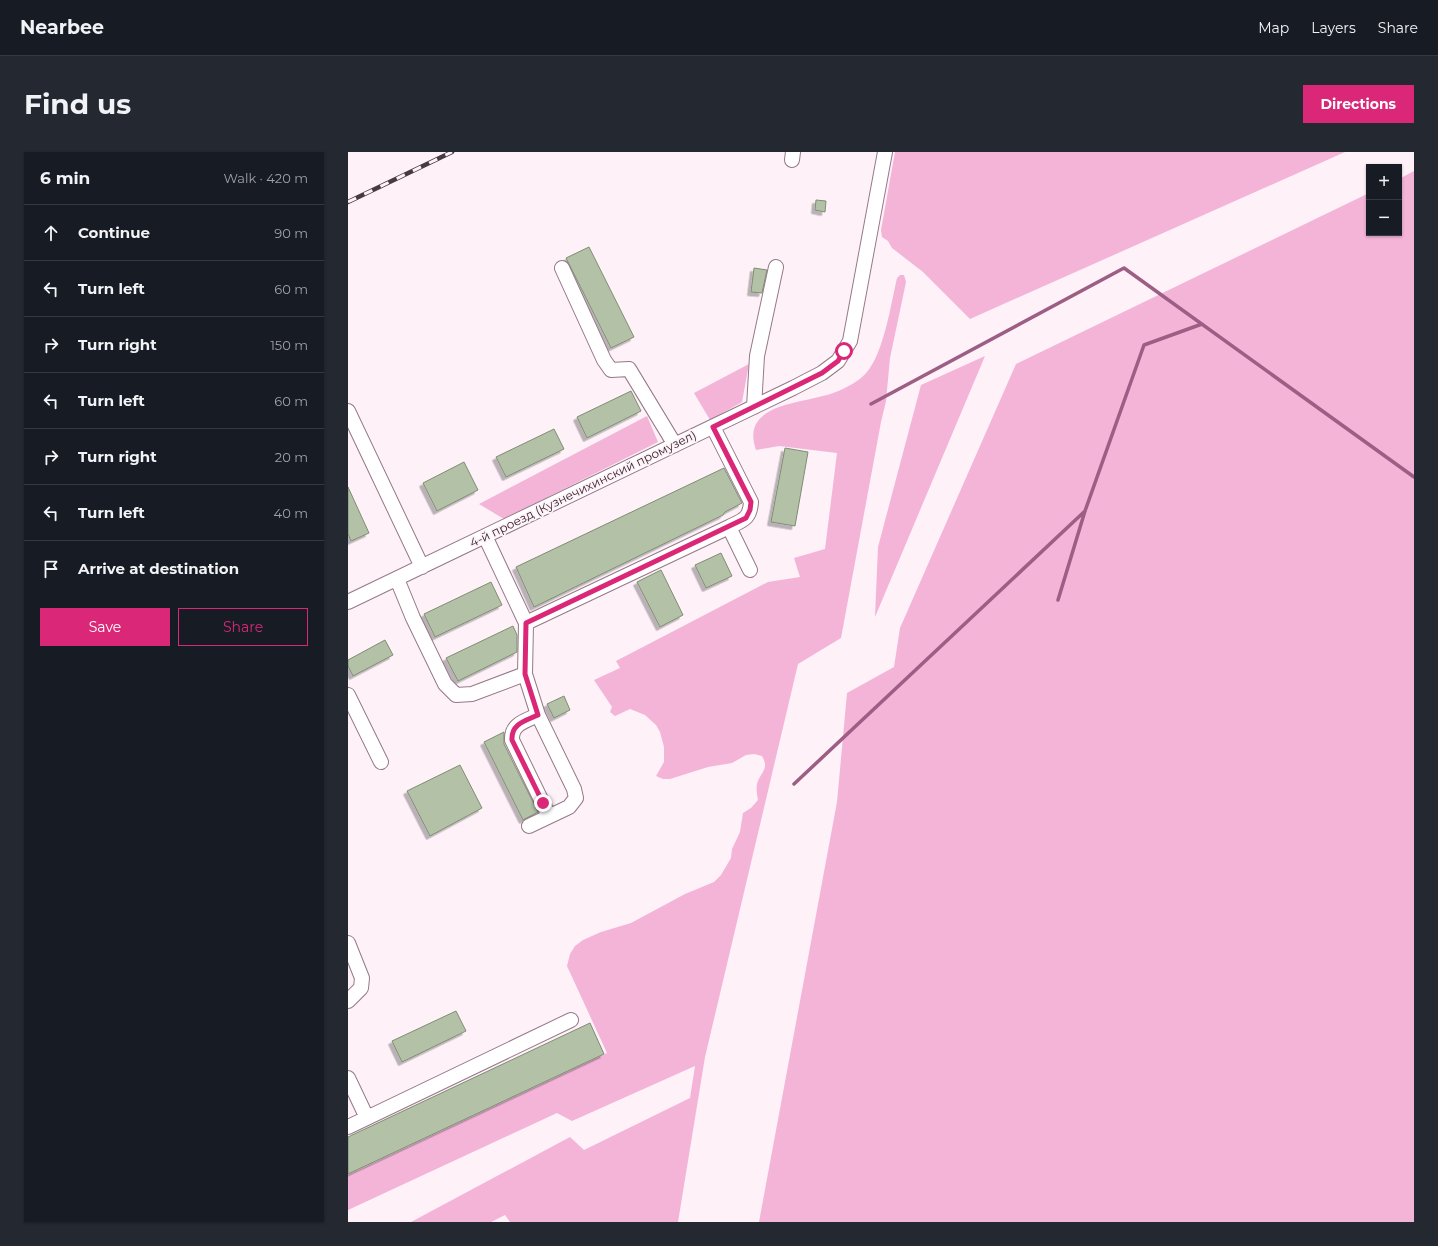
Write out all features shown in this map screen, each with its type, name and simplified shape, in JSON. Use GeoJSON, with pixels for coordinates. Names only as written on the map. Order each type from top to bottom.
{"type":"FeatureCollection","features":[{"type":"Feature","properties":{"kind":"street","name":"4-й проезд (Кузнечихинский промузел)"},"geometry":{"type":"LineString","coordinates":[[348,602],[754,407],[822,373],[838,361],[850,341],[885,152]]}},
{"type":"Feature","properties":{"kind":"street"},"geometry":{"type":"LineString","coordinates":[[754,407],[757,356],[776,267]]}},
{"type":"Feature","properties":{"kind":"street"},"geometry":{"type":"LineString","coordinates":[[562,268],[604,360],[611,370],[629,369],[675,445]]}},
{"type":"Feature","properties":{"kind":"street"},"geometry":{"type":"LineString","coordinates":[[348,411],[422,566]]}},
{"type":"Feature","properties":{"kind":"street"},"geometry":{"type":"LineString","coordinates":[[526,623],[746,518],[750,510],[751,502],[713,427]]}},
{"type":"Feature","properties":{"kind":"street"},"geometry":{"type":"LineString","coordinates":[[729,527],[750,570]]}},
{"type":"Feature","properties":{"kind":"street"},"geometry":{"type":"LineString","coordinates":[[485,536],[526,623],[525,674],[538,715],[574,789],[576,798],[569,807],[529,826]]}},
{"type":"Feature","properties":{"kind":"street"},"geometry":{"type":"LineString","coordinates":[[397,579],[413,618],[445,684],[456,695],[472,694],[525,674]]}},
{"type":"Feature","properties":{"kind":"street"},"geometry":{"type":"LineString","coordinates":[[348,695],[381,762]]}},
{"type":"Feature","properties":{"kind":"street"},"geometry":{"type":"LineString","coordinates":[[538,715],[516,725],[511,732],[512,740],[549,816]]}},
{"type":"Feature","properties":{"kind":"street"},"geometry":{"type":"LineString","coordinates":[[348,943],[362,978],[361,988],[348,1001]]}},
{"type":"Feature","properties":{"kind":"street"},"geometry":{"type":"LineString","coordinates":[[348,1127],[571,1020]]}},
{"type":"Feature","properties":{"kind":"street"},"geometry":{"type":"LineString","coordinates":[[348,1078],[367,1118]]}},
{"type":"Feature","properties":{"kind":"shaded area"},"geometry":{"type":"Polygon","coordinates":[[[895,152],[1345,152],[970,319],[923,272],[892,248],[888,241],[882,237],[881,230],[895,152]]]}},
{"type":"Feature","properties":{"kind":"shaded area"},"geometry":{"type":"Polygon","coordinates":[[[1414,171],[1414,1222],[759,1222],[837,802],[847,693],[894,667],[900,628],[1016,364],[1366,194],[1366,236],[1402,236],[1402,177],[1414,171]]]}},
{"type":"Feature","properties":{"kind":"shaded area"},"geometry":{"type":"Polygon","coordinates":[[[900,275],[904,275],[906,282],[890,358],[886,401],[841,638],[798,664],[705,1057],[678,1222],[510,1222],[505,1215],[491,1222],[411,1222],[570,1137],[584,1150],[690,1098],[695,1066],[572,1121],[557,1113],[348,1210],[348,1175],[607,1053],[567,966],[570,954],[575,946],[583,940],[601,932],[631,923],[685,894],[714,882],[721,875],[731,858],[732,849],[740,832],[743,813],[751,808],[758,800],[757,784],[765,768],[762,756],[754,754],[746,755],[732,763],[708,767],[670,779],[663,779],[656,776],[664,762],[664,747],[660,732],[656,725],[645,715],[630,709],[615,716],[610,712],[612,707],[594,680],[620,668],[616,661],[768,582],[800,577],[794,558],[825,549],[837,453],[779,446],[756,450],[753,436],[756,425],[762,417],[771,410],[795,402],[825,396],[838,391],[851,385],[867,372],[878,353],[897,278],[900,275]]]}},
{"type":"Feature","properties":{"kind":"shaded area"},"geometry":{"type":"Polygon","coordinates":[[[985,356],[875,617],[878,547],[921,385],[985,356]]]}},
{"type":"Feature","properties":{"kind":"shaded area"},"geometry":{"type":"Polygon","coordinates":[[[749,364],[742,402],[710,420],[694,393],[749,364]]]}},
{"type":"Feature","properties":{"kind":"shaded area"},"geometry":{"type":"Polygon","coordinates":[[[647,416],[658,442],[504,519],[479,504],[647,416]]]}},
{"type":"Feature","properties":{"kind":"building"},"geometry":{"type":"Polygon","coordinates":[[[816,200],[826,201],[825,212],[815,210],[816,200]]]}},
{"type":"Feature","properties":{"kind":"building"},"geometry":{"type":"Polygon","coordinates":[[[589,247],[634,337],[611,348],[566,258],[589,247]]]}},
{"type":"Feature","properties":{"kind":"building"},"geometry":{"type":"Polygon","coordinates":[[[754,268],[767,270],[762,293],[751,292],[754,268]]]}},
{"type":"Feature","properties":{"kind":"building"},"geometry":{"type":"Polygon","coordinates":[[[631,391],[641,411],[587,438],[577,417],[631,391]]]}},
{"type":"Feature","properties":{"kind":"building"},"geometry":{"type":"Polygon","coordinates":[[[554,429],[564,449],[506,477],[496,457],[554,429]]]}},
{"type":"Feature","properties":{"kind":"building"},"geometry":{"type":"Polygon","coordinates":[[[785,448],[808,452],[795,526],[771,522],[785,448]]]}},
{"type":"Feature","properties":{"kind":"building"},"geometry":{"type":"Polygon","coordinates":[[[464,462],[478,490],[437,511],[423,483],[464,462]]]}},
{"type":"Feature","properties":{"kind":"building"},"geometry":{"type":"Polygon","coordinates":[[[724,468],[742,503],[725,512],[723,515],[534,607],[516,567],[724,468]]]}},
{"type":"Feature","properties":{"kind":"building"},"geometry":{"type":"Polygon","coordinates":[[[348,487],[369,533],[351,541],[348,534],[348,487]]]}},
{"type":"Feature","properties":{"kind":"building"},"geometry":{"type":"Polygon","coordinates":[[[721,553],[732,576],[706,588],[695,565],[721,553]]]}},
{"type":"Feature","properties":{"kind":"building"},"geometry":{"type":"Polygon","coordinates":[[[661,570],[683,615],[660,627],[637,582],[661,570]]]}},
{"type":"Feature","properties":{"kind":"building"},"geometry":{"type":"Polygon","coordinates":[[[491,582],[502,605],[435,637],[424,614],[491,582]]]}},
{"type":"Feature","properties":{"kind":"building"},"geometry":{"type":"Polygon","coordinates":[[[513,626],[517,635],[517,652],[458,681],[446,658],[513,626]]]}},
{"type":"Feature","properties":{"kind":"building"},"geometry":{"type":"Polygon","coordinates":[[[385,640],[393,655],[353,676],[348,666],[348,660],[385,640]]]}},
{"type":"Feature","properties":{"kind":"building"},"geometry":{"type":"Polygon","coordinates":[[[564,696],[570,710],[554,718],[547,704],[564,696]]]}},
{"type":"Feature","properties":{"kind":"building"},"geometry":{"type":"Polygon","coordinates":[[[504,732],[504,744],[538,812],[523,820],[484,742],[504,732]]]}},
{"type":"Feature","properties":{"kind":"building"},"geometry":{"type":"Polygon","coordinates":[[[460,765],[482,808],[430,836],[407,791],[460,765]]]}},
{"type":"Feature","properties":{"kind":"building"},"geometry":{"type":"Polygon","coordinates":[[[456,1011],[466,1031],[402,1062],[392,1041],[456,1011]]]}},
{"type":"Feature","properties":{"kind":"building"},"geometry":{"type":"Polygon","coordinates":[[[590,1023],[604,1054],[348,1174],[348,1137],[590,1023]]]}},
{"type":"Feature","properties":{"kind":"waterway"},"geometry":{"type":"LineString","coordinates":[[871,404],[1124,268],[1414,477]]}},
{"type":"Feature","properties":{"kind":"waterway"},"geometry":{"type":"LineString","coordinates":[[1058,600],[1085,511],[1144,345],[1202,324]]}},
{"type":"Feature","properties":{"kind":"waterway"},"geometry":{"type":"LineString","coordinates":[[794,784],[1085,511]]}},
{"type":"Feature","properties":{"kind":"railway"},"geometry":{"type":"LineString","coordinates":[[348,202],[452,152]]}},
{"type":"Feature","properties":{"kind":"route"},"geometry":{"type":"LineString","coordinates":[[543,803],[512,740],[511,732],[516,725],[538,715],[525,674],[526,623],[746,518],[750,510],[751,502],[713,427],[822,373],[838,361],[844,351]]}}]}
